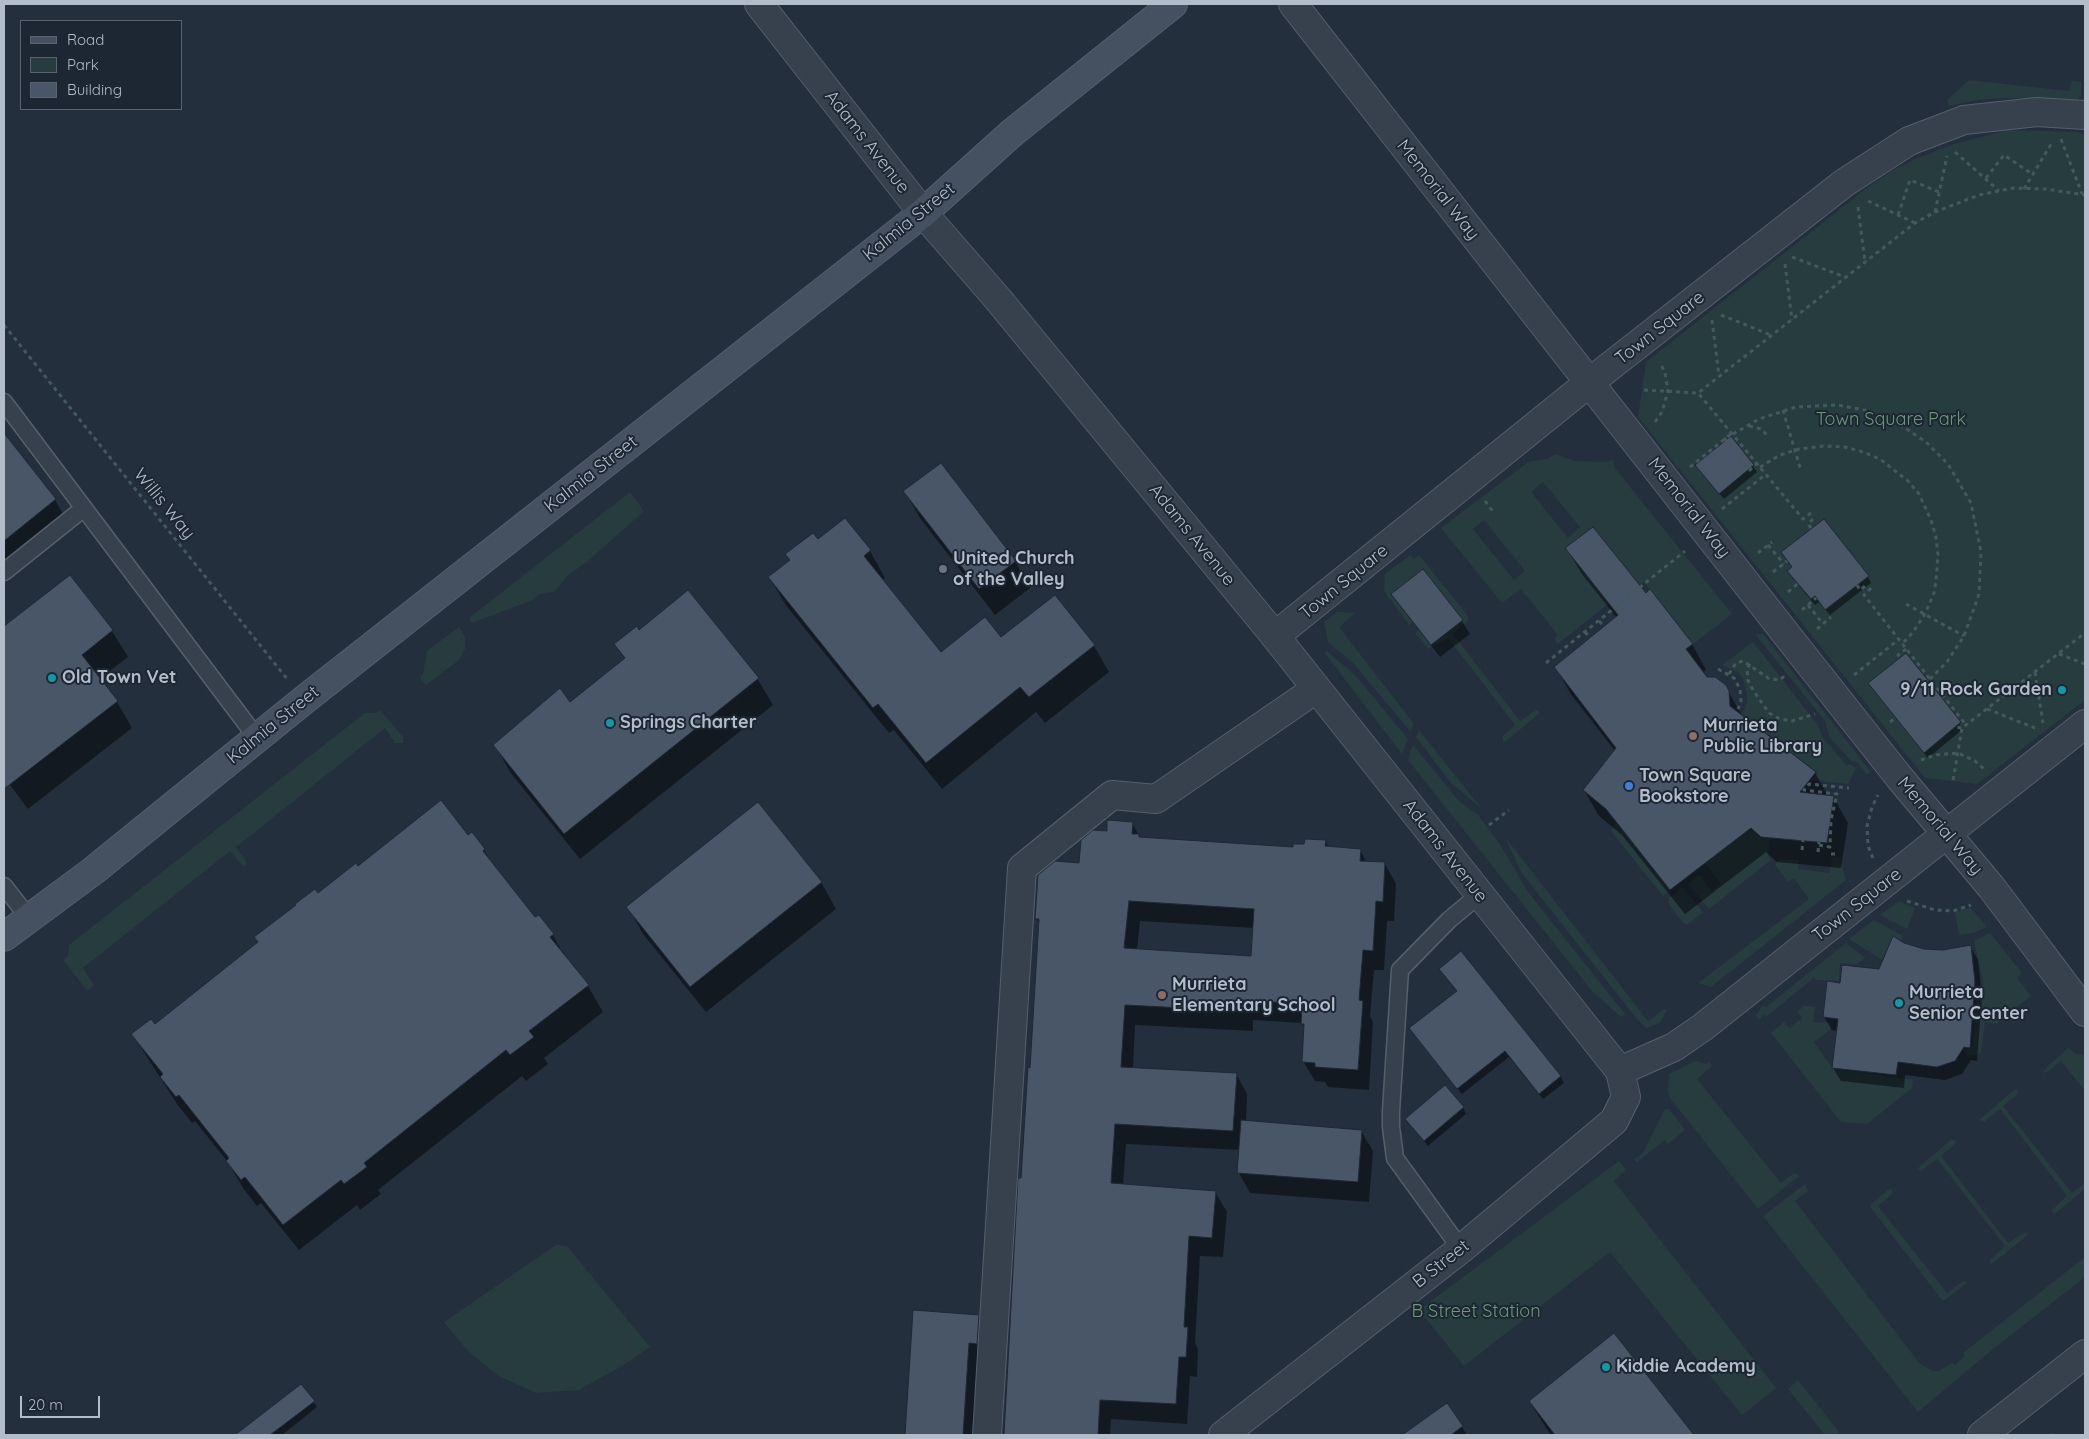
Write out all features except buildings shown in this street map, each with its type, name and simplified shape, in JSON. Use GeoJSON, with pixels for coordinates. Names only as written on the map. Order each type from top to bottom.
{"type":"FeatureCollection","features":[{"type":"Feature","properties":{"kind":"main road","name":"Kalmia Street"},"geometry":{"type":"LineString","coordinates":[[4,937],[93,871],[304,700],[923,213],[1012,134],[1174,4]]}},
{"type":"Feature","properties":{"kind":"street","name":"Adams Avenue"},"geometry":{"type":"LineString","coordinates":[[758,4],[923,213],[997,298],[1275,636],[1620,1071]]}},
{"type":"Feature","properties":{"kind":"street","name":"Memorial Way"},"geometry":{"type":"LineString","coordinates":[[1292,4],[1899,777],[1992,888],[2085,1012]]}},
{"type":"Feature","properties":{"kind":"street","name":"Town Square"},"geometry":{"type":"LineString","coordinates":[[1275,636],[1590,382],[1844,183],[1909,141],[1964,120],[2037,112],[2085,116]]}},
{"type":"Feature","properties":{"kind":"street"},"geometry":{"type":"LineString","coordinates":[[987,1435],[1022,868],[1112,795],[1156,799],[1316,688]]}},
{"type":"Feature","properties":{"kind":"street","name":"Town Square"},"geometry":{"type":"LineString","coordinates":[[1620,1071],[1674,1047],[1703,1027],[2085,724]]}},
{"type":"Feature","properties":{"kind":"street","name":"B Street"},"geometry":{"type":"LineString","coordinates":[[1223,1435],[1461,1249],[1614,1122],[1626,1097],[1620,1071]]}},
{"type":"Feature","properties":{"kind":"street"},"geometry":{"type":"LineString","coordinates":[[1982,1435],[2085,1354]]}},
{"type":"Feature","properties":{"kind":"lane"},"geometry":{"type":"LineString","coordinates":[[4,402],[257,738]]}},
{"type":"Feature","properties":{"kind":"lane"},"geometry":{"type":"LineString","coordinates":[[4,572],[84,508]]}},
{"type":"Feature","properties":{"kind":"lane"},"geometry":{"type":"LineString","coordinates":[[4,886],[29,918]]}},
{"type":"Feature","properties":{"kind":"lane"},"geometry":{"type":"LineString","coordinates":[[1461,1249],[1396,1158],[1391,1127],[1391,1111],[1400,970],[1449,920],[1480,895]]}},
{"type":"Feature","properties":{"kind":"path"},"geometry":{"type":"LineString","coordinates":[[2058,132],[2084,195]]}},
{"type":"Feature","properties":{"kind":"path"},"geometry":{"type":"LineString","coordinates":[[2024,188],[2053,140]]}},
{"type":"Feature","properties":{"kind":"path"},"geometry":{"type":"LineString","coordinates":[[1949,146],[2000,191]]}},
{"type":"Feature","properties":{"kind":"path"},"geometry":{"type":"LineString","coordinates":[[1986,178],[2004,155],[2032,174]]}},
{"type":"Feature","properties":{"kind":"path"},"geometry":{"type":"LineString","coordinates":[[1935,212],[1947,156]]}},
{"type":"Feature","properties":{"kind":"path"},"geometry":{"type":"LineString","coordinates":[[1898,215],[1910,180],[1939,192]]}},
{"type":"Feature","properties":{"kind":"path"},"geometry":{"type":"LineString","coordinates":[[1644,390],[1698,393],[1915,223],[1935,212],[1979,195],[2024,188],[2046,189],[2084,195]]}},
{"type":"Feature","properties":{"kind":"path"},"geometry":{"type":"LineString","coordinates":[[1865,200],[1915,223]]}},
{"type":"Feature","properties":{"kind":"path"},"geometry":{"type":"LineString","coordinates":[[1858,205],[1864,262]]}},
{"type":"Feature","properties":{"kind":"path"},"geometry":{"type":"LineString","coordinates":[[1784,254],[1845,278]]}},
{"type":"Feature","properties":{"kind":"path"},"geometry":{"type":"LineString","coordinates":[[1785,264],[1792,320]]}},
{"type":"Feature","properties":{"kind":"path"},"geometry":{"type":"LineString","coordinates":[[1711,310],[1720,376]]}},
{"type":"Feature","properties":{"kind":"path"},"geometry":{"type":"LineString","coordinates":[[1719,314],[1771,335]]}},
{"type":"Feature","properties":{"kind":"path","name":"Willis Way"},"geometry":{"type":"LineString","coordinates":[[4,325],[304,700]]}},
{"type":"Feature","properties":{"kind":"path"},"geometry":{"type":"LineString","coordinates":[[1644,340],[1662,364],[1668,392],[1662,412],[1653,425]]}},
{"type":"Feature","properties":{"kind":"path"},"geometry":{"type":"LineString","coordinates":[[1698,393],[1803,519],[1811,513]]}},
{"type":"Feature","properties":{"kind":"path"},"geometry":{"type":"LineString","coordinates":[[1689,468],[1724,438],[1759,419],[1783,410],[1823,404],[1870,411],[1902,426],[1926,442],[1948,464],[1971,504],[1981,552],[1979,594],[1964,636],[1947,662],[1923,686]]}},
{"type":"Feature","properties":{"kind":"path"},"geometry":{"type":"LineString","coordinates":[[1783,410],[1801,472]]}},
{"type":"Feature","properties":{"kind":"path"},"geometry":{"type":"LineString","coordinates":[[1748,426],[1762,429],[1769,436]]}},
{"type":"Feature","properties":{"kind":"path"},"geometry":{"type":"LineString","coordinates":[[1724,438],[1750,470],[1780,455],[1795,450],[1824,446],[1844,447],[1862,452],[1894,469],[1919,494],[1931,520],[1938,555],[1934,594],[1925,614],[1902,644]]}},
{"type":"Feature","properties":{"kind":"path"},"geometry":{"type":"LineString","coordinates":[[1738,496],[1766,474]]}},
{"type":"Feature","properties":{"kind":"path"},"geometry":{"type":"LineString","coordinates":[[1480,495],[1494,513]]}},
{"type":"Feature","properties":{"kind":"path"},"geometry":{"type":"LineString","coordinates":[[1812,528],[1808,524],[1814,518]]}},
{"type":"Feature","properties":{"kind":"path"},"geometry":{"type":"LineString","coordinates":[[1758,554],[1772,542]]}},
{"type":"Feature","properties":{"kind":"path"},"geometry":{"type":"LineString","coordinates":[[1768,545],[1784,564]]}},
{"type":"Feature","properties":{"kind":"path"},"geometry":{"type":"LineString","coordinates":[[1546,663],[1686,552]]}},
{"type":"Feature","properties":{"kind":"path"},"geometry":{"type":"LineString","coordinates":[[1773,573],[1788,561]]}},
{"type":"Feature","properties":{"kind":"path"},"geometry":{"type":"LineString","coordinates":[[1788,592],[1802,580]]}},
{"type":"Feature","properties":{"kind":"path"},"geometry":{"type":"LineString","coordinates":[[1857,585],[1860,590],[1868,584]]}},
{"type":"Feature","properties":{"kind":"path"},"geometry":{"type":"LineString","coordinates":[[1871,588],[1864,595],[1966,726]]}},
{"type":"Feature","properties":{"kind":"path"},"geometry":{"type":"LineString","coordinates":[[1802,610],[1816,598]]}},
{"type":"Feature","properties":{"kind":"path"},"geometry":{"type":"LineString","coordinates":[[1906,604],[1964,636]]}},
{"type":"Feature","properties":{"kind":"path"},"geometry":{"type":"LineString","coordinates":[[1808,605],[1823,624]]}},
{"type":"Feature","properties":{"kind":"path"},"geometry":{"type":"LineString","coordinates":[[1616,608],[1626,621]]}},
{"type":"Feature","properties":{"kind":"path"},"geometry":{"type":"LineString","coordinates":[[1817,629],[1831,617]]}},
{"type":"Feature","properties":{"kind":"path"},"geometry":{"type":"LineString","coordinates":[[1599,621],[1610,634]]}},
{"type":"Feature","properties":{"kind":"path"},"geometry":{"type":"LineString","coordinates":[[1586,632],[1591,638]]}},
{"type":"Feature","properties":{"kind":"path"},"geometry":{"type":"LineString","coordinates":[[1906,649],[1898,655],[1956,727],[1962,728],[2085,633]]}},
{"type":"Feature","properties":{"kind":"path"},"geometry":{"type":"LineString","coordinates":[[1848,681],[1898,640]]}},
{"type":"Feature","properties":{"kind":"path"},"geometry":{"type":"LineString","coordinates":[[2058,654],[2085,664]]}},
{"type":"Feature","properties":{"kind":"path"},"geometry":{"type":"LineString","coordinates":[[1729,674],[1739,661],[1750,664],[1761,674],[1773,679],[1779,680],[1792,671]]}},
{"type":"Feature","properties":{"kind":"path"},"geometry":{"type":"LineString","coordinates":[[1750,664],[1747,676],[1750,685],[1759,701],[1774,716],[1792,721],[1818,712]]}},
{"type":"Feature","properties":{"kind":"path"},"geometry":{"type":"LineString","coordinates":[[1718,669],[1734,678],[1740,689],[1741,701],[1738,709]]}},
{"type":"Feature","properties":{"kind":"path"},"geometry":{"type":"LineString","coordinates":[[2035,672],[2044,731]]}},
{"type":"Feature","properties":{"kind":"path"},"geometry":{"type":"LineString","coordinates":[[1890,722],[1928,692]]}},
{"type":"Feature","properties":{"kind":"path"},"geometry":{"type":"LineString","coordinates":[[1987,709],[2036,728]]}},
{"type":"Feature","properties":{"kind":"path"},"geometry":{"type":"LineString","coordinates":[[1953,780],[1962,728]]}},
{"type":"Feature","properties":{"kind":"path"},"geometry":{"type":"LineString","coordinates":[[1914,765],[1935,755],[1958,753],[1975,761],[1989,775]]}},
{"type":"Feature","properties":{"kind":"path"},"geometry":{"type":"LineString","coordinates":[[1818,852],[1819,844],[1830,847],[1831,820],[1837,794],[1804,790],[1809,784],[1849,788]]}},
{"type":"Feature","properties":{"kind":"path"},"geometry":{"type":"LineString","coordinates":[[1489,825],[1509,810]]}},
{"type":"Feature","properties":{"kind":"path"},"geometry":{"type":"LineString","coordinates":[[1802,850],[1803,840]]}},
{"type":"Feature","properties":{"kind":"path"},"geometry":{"type":"LineString","coordinates":[[1831,854],[1837,854]]}},
{"type":"Feature","properties":{"kind":"green space"},"geometry":{"type":"Polygon","coordinates":[[[1969,80],[2069,91],[2072,81],[2081,82],[2081,95],[2078,99],[2003,98],[1977,100],[1949,106],[1947,100],[1969,80]]]}},
{"type":"Feature","properties":{"kind":"green space","name":"Town Square Park"},"geometry":{"type":"Polygon","coordinates":[[[2008,130],[2077,132],[2085,135],[2085,700],[1977,784],[1925,778],[1638,417],[1646,362],[1868,187],[1893,170],[1918,158],[1954,144],[2008,130]]]}},
{"type":"Feature","properties":{"kind":"green space"},"geometry":{"type":"Polygon","coordinates":[[[1556,454],[1574,461],[1604,462],[1613,460],[1614,467],[1732,614],[1693,644],[1644,582],[1609,603],[1558,644],[1554,639],[1558,635],[1521,589],[1502,603],[1441,528],[1528,462],[1547,459],[1556,454]],[[1543,482],[1531,492],[1568,538],[1580,527],[1543,482]],[[1484,520],[1473,529],[1514,580],[1525,571],[1484,520]]]}},
{"type":"Feature","properties":{"kind":"green space"},"geometry":{"type":"Polygon","coordinates":[[[630,492],[644,511],[588,561],[567,576],[554,592],[539,594],[533,600],[472,623],[469,618],[630,492]]]}},
{"type":"Feature","properties":{"kind":"green space"},"geometry":{"type":"Polygon","coordinates":[[[1410,555],[1414,559],[1419,555],[1468,616],[1468,621],[1453,634],[1520,721],[1535,711],[1538,710],[1540,713],[1505,742],[1503,736],[1515,725],[1448,638],[1428,649],[1415,633],[1419,630],[1423,569],[1392,594],[1414,621],[1409,625],[1384,591],[1385,574],[1410,555]]]}},
{"type":"Feature","properties":{"kind":"green space"},"geometry":{"type":"Polygon","coordinates":[[[1337,612],[1355,613],[1339,627],[1414,724],[1410,731],[1354,664],[1328,642],[1324,622],[1337,612]]]}},
{"type":"Feature","properties":{"kind":"green space"},"geometry":{"type":"Polygon","coordinates":[[[459,627],[465,637],[465,649],[459,660],[426,685],[420,678],[423,674],[427,651],[459,627]]]}},
{"type":"Feature","properties":{"kind":"green space"},"geometry":{"type":"Polygon","coordinates":[[[1755,634],[1763,634],[1871,772],[1867,775],[1858,763],[1851,761],[1830,738],[1825,721],[1755,634]]]}},
{"type":"Feature","properties":{"kind":"green space"},"geometry":{"type":"Polygon","coordinates":[[[1753,642],[1818,725],[1823,738],[1847,766],[1849,764],[1856,768],[1848,784],[1812,780],[1818,773],[1742,714],[1747,702],[1743,679],[1739,673],[1722,665],[1753,642]]]}},
{"type":"Feature","properties":{"kind":"green space"},"geometry":{"type":"Polygon","coordinates":[[[1327,651],[1355,675],[1408,739],[1402,754],[1324,652],[1327,651]]]}},
{"type":"Feature","properties":{"kind":"green space"},"geometry":{"type":"Polygon","coordinates":[[[380,710],[403,737],[403,743],[395,743],[385,728],[236,847],[247,863],[246,865],[243,866],[230,851],[83,968],[94,985],[90,990],[86,989],[63,960],[68,956],[69,945],[365,713],[376,713],[380,710]]]}},
{"type":"Feature","properties":{"kind":"green space"},"geometry":{"type":"Polygon","coordinates":[[[1419,730],[1482,809],[1451,783],[1416,737],[1419,730]]]}},
{"type":"Feature","properties":{"kind":"green space"},"geometry":{"type":"Polygon","coordinates":[[[1413,745],[1460,802],[1478,815],[1499,843],[1528,892],[1625,1014],[1621,1017],[1592,991],[1408,760],[1413,745]]]}},
{"type":"Feature","properties":{"kind":"green space"},"geometry":{"type":"Polygon","coordinates":[[[1616,822],[1670,890],[1663,896],[1611,831],[1616,822]]]}},
{"type":"Feature","properties":{"kind":"green space"},"geometry":{"type":"Polygon","coordinates":[[[1748,830],[1752,830],[1763,839],[1767,833],[1770,833],[1768,856],[1771,860],[1709,909],[1688,885],[1697,876],[1701,876],[1712,891],[1721,884],[1705,863],[1748,830]]]}},
{"type":"Feature","properties":{"kind":"green space"},"geometry":{"type":"Polygon","coordinates":[[[1505,837],[1648,1021],[1664,1009],[1667,1010],[1660,1023],[1646,1028],[1636,1018],[1521,872],[1505,837]]]}},
{"type":"Feature","properties":{"kind":"green space"},"geometry":{"type":"Polygon","coordinates":[[[1839,857],[1846,880],[1711,987],[1698,983],[1809,899],[1794,878],[1788,882],[1775,865],[1779,859],[1799,860],[1798,869],[1829,873],[1832,858],[1839,857]]]}},
{"type":"Feature","properties":{"kind":"green space"},"geometry":{"type":"Polygon","coordinates":[[[1683,887],[1703,912],[1687,925],[1683,923],[1668,903],[1669,898],[1683,887]]]}},
{"type":"Feature","properties":{"kind":"green space"},"geometry":{"type":"Polygon","coordinates":[[[1899,901],[1915,908],[1907,929],[1880,915],[1899,901]]]}},
{"type":"Feature","properties":{"kind":"green space"},"geometry":{"type":"Polygon","coordinates":[[[1971,908],[1987,927],[1973,933],[1959,935],[1955,912],[1971,908]]]}},
{"type":"Feature","properties":{"kind":"green space"},"geometry":{"type":"Polygon","coordinates":[[[1874,920],[1903,936],[1901,941],[1893,938],[1882,960],[1849,939],[1874,920]]]}},
{"type":"Feature","properties":{"kind":"green space"},"geometry":{"type":"Polygon","coordinates":[[[1990,933],[2022,973],[2017,978],[2031,996],[1996,1024],[1985,1022],[1981,1052],[1978,1055],[1966,1055],[1963,1050],[1972,1048],[1978,987],[1984,985],[1974,941],[1990,933]]]}},
{"type":"Feature","properties":{"kind":"green space"},"geometry":{"type":"Polygon","coordinates":[[[1846,943],[1865,958],[1857,964],[1840,963],[1839,981],[1815,980],[1815,977],[1766,1017],[1764,1014],[1759,1020],[1756,1015],[1763,1005],[1766,1007],[1846,943]]]}},
{"type":"Feature","properties":{"kind":"green space"},"geometry":{"type":"Polygon","coordinates":[[[1804,1006],[1815,1007],[1813,1022],[1831,1023],[1830,1030],[1814,1042],[1832,1068],[1913,1080],[1912,1088],[1867,1124],[1841,1122],[1771,1033],[1784,1022],[1790,1028],[1802,1018],[1797,1012],[1804,1006]]]}},
{"type":"Feature","properties":{"kind":"green space"},"geometry":{"type":"Polygon","coordinates":[[[2069,1047],[2074,1053],[2085,1055],[2085,1091],[2061,1061],[2047,1072],[2044,1073],[2043,1071],[2069,1047]]]}},
{"type":"Feature","properties":{"kind":"green space"},"geometry":{"type":"Polygon","coordinates":[[[1696,1061],[1706,1064],[1709,1061],[1712,1066],[1697,1079],[1781,1183],[1794,1173],[1799,1176],[1758,1209],[1670,1098],[1668,1092],[1669,1074],[1696,1061]]]}},
{"type":"Feature","properties":{"kind":"green space"},"geometry":{"type":"Polygon","coordinates":[[[2014,1090],[2018,1090],[2017,1095],[2003,1106],[2072,1193],[2085,1183],[2085,1189],[2056,1213],[2051,1211],[2067,1196],[2000,1109],[1984,1122],[1979,1120],[2014,1090]]]}},
{"type":"Feature","properties":{"kind":"green space"},"geometry":{"type":"Polygon","coordinates":[[[1665,1109],[1669,1109],[1685,1130],[1668,1144],[1665,1140],[1637,1162],[1634,1159],[1643,1153],[1665,1109]]]}},
{"type":"Feature","properties":{"kind":"green space"},"geometry":{"type":"Polygon","coordinates":[[[1952,1139],[1956,1141],[1955,1144],[1941,1156],[2008,1243],[2025,1232],[2029,1234],[1990,1264],[1990,1260],[2005,1246],[1937,1159],[1921,1171],[1917,1169],[1952,1139]]]}},
{"type":"Feature","properties":{"kind":"green space","name":"B Street Station"},"geometry":{"type":"Polygon","coordinates":[[[1619,1161],[1626,1170],[1614,1181],[1776,1388],[1742,1415],[1610,1252],[1464,1366],[1419,1310],[1619,1161]]]}},
{"type":"Feature","properties":{"kind":"green space"},"geometry":{"type":"Polygon","coordinates":[[[1805,1184],[1808,1191],[1795,1201],[1920,1364],[1933,1371],[1939,1371],[1952,1363],[1955,1365],[1965,1356],[1963,1353],[2085,1257],[2085,1277],[1988,1353],[1918,1412],[1763,1216],[1805,1184]]]}},
{"type":"Feature","properties":{"kind":"green space"},"geometry":{"type":"Polygon","coordinates":[[[1892,1189],[1892,1194],[1878,1206],[1947,1293],[1963,1281],[1966,1282],[1966,1284],[1945,1300],[1942,1300],[1871,1208],[1871,1204],[1888,1190],[1892,1189]]]}},
{"type":"Feature","properties":{"kind":"green space"},"geometry":{"type":"Polygon","coordinates":[[[556,1245],[567,1246],[650,1347],[622,1366],[579,1390],[536,1393],[499,1376],[468,1351],[444,1322],[556,1245]]]}},
{"type":"Feature","properties":{"kind":"green space"},"geometry":{"type":"Polygon","coordinates":[[[1798,1380],[1840,1435],[1825,1435],[1788,1389],[1798,1380]]]}},
{"type":"Feature","properties":{"kind":"place","name":"United Church of the Valley"},"geometry":{"type":"Point","coordinates":[943,569]}},
{"type":"Feature","properties":{"kind":"place","name":"Old Town Vet"},"geometry":{"type":"Point","coordinates":[52,678]}},
{"type":"Feature","properties":{"kind":"place","name":"9/11 Rock Garden"},"geometry":{"type":"Point","coordinates":[2062,690]}},
{"type":"Feature","properties":{"kind":"place","name":"Springs Charter"},"geometry":{"type":"Point","coordinates":[610,723]}},
{"type":"Feature","properties":{"kind":"place","name":"Murrieta Public Library"},"geometry":{"type":"Point","coordinates":[1693,736]}},
{"type":"Feature","properties":{"kind":"place","name":"Town Square Bookstore"},"geometry":{"type":"Point","coordinates":[1629,786]}},
{"type":"Feature","properties":{"kind":"place","name":"Murrieta Elementary School"},"geometry":{"type":"Point","coordinates":[1162,995]}},
{"type":"Feature","properties":{"kind":"place","name":"Murrieta Senior Center"},"geometry":{"type":"Point","coordinates":[1899,1003]}},
{"type":"Feature","properties":{"kind":"place","name":"Kiddie Academy"},"geometry":{"type":"Point","coordinates":[1606,1367]}}]}
